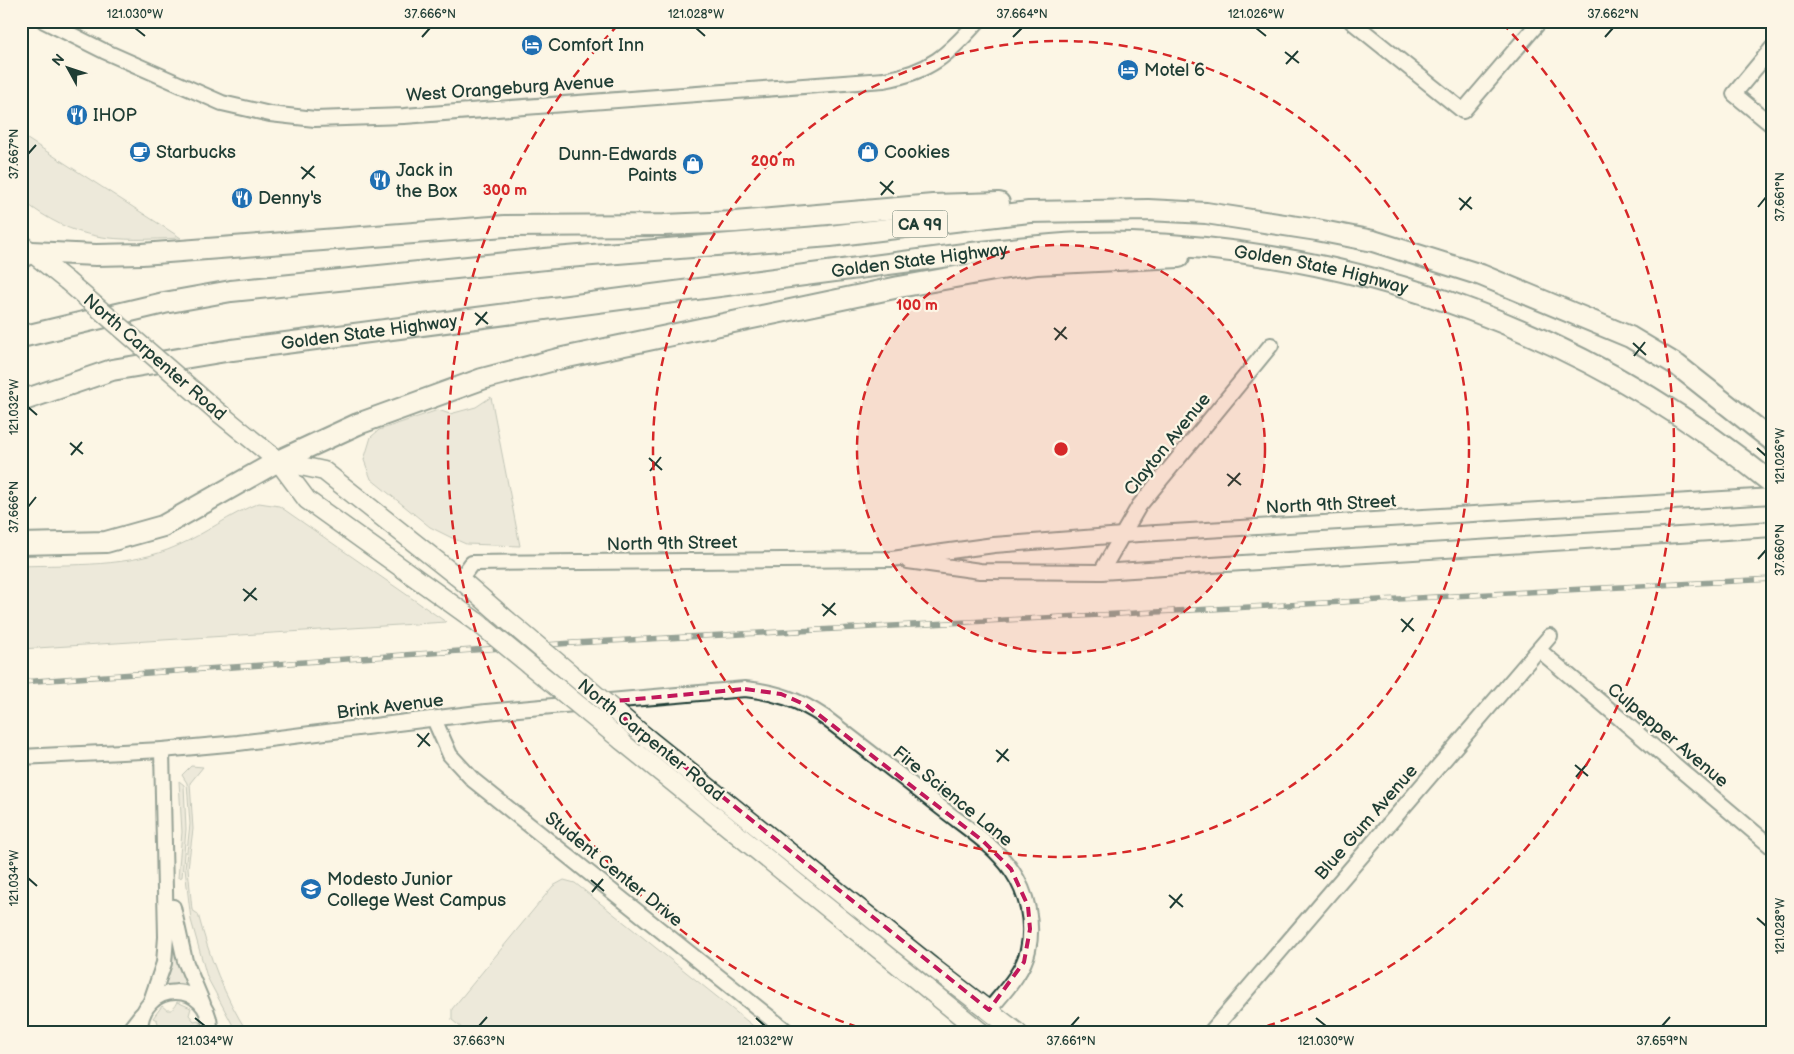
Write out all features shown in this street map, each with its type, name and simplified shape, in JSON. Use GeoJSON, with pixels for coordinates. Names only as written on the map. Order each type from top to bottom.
{"type":"FeatureCollection","features":[{"type":"Feature","properties":{"kind":"highway"},"geometry":{"type":"LineString","coordinates":[[25,251],[96,255],[142,254],[505,226],[726,222],[933,205],[1033,203],[1148,210]]}},
{"type":"Feature","properties":{"kind":"highway","name":"Golden State Highway"},"geometry":{"type":"LineString","coordinates":[[21,337],[164,303],[231,291],[555,258],[830,236],[1029,212],[1148,210],[1206,213],[1345,235],[1424,256],[1489,278],[1630,337],[1677,365],[1773,441]]}},
{"type":"Feature","properties":{"kind":"highway","name":"Golden State Highway"},"geometry":{"type":"LineString","coordinates":[[21,401],[112,370],[232,350],[972,253],[1053,245],[1130,243],[1234,252],[1343,271],[1414,290],[1500,320],[1584,359],[1641,390],[1695,424],[1773,484]]}},
{"type":"Feature","properties":{"kind":"highway"},"geometry":{"type":"LineString","coordinates":[[21,544],[106,542],[137,535],[186,515],[278,461],[358,424],[473,382],[623,344],[1000,269],[1036,264],[1234,252]]}},
{"type":"Feature","properties":{"kind":"main road","name":"North Carpenter Road"},"geometry":{"type":"LineString","coordinates":[[25,251],[67,281],[218,412],[278,461],[308,500],[477,622],[979,1032]]}},
{"type":"Feature","properties":{"kind":"main road","name":"North Carpenter Road"},"geometry":{"type":"LineString","coordinates":[[278,461],[324,471],[460,579],[647,738],[1018,1033]]}},
{"type":"Feature","properties":{"kind":"street","name":"West Orangeburg Avenue"},"geometry":{"type":"LineString","coordinates":[[44,21],[104,51],[222,103],[270,114],[315,119],[404,116],[884,80],[906,76],[941,59],[955,48],[978,21]]}},
{"type":"Feature","properties":{"kind":"street"},"geometry":{"type":"LineString","coordinates":[[1351,21],[1463,111],[1540,21]]}},
{"type":"Feature","properties":{"kind":"street"},"geometry":{"type":"LineString","coordinates":[[1773,47],[1734,94],[1773,126]]}},
{"type":"Feature","properties":{"kind":"street","name":"Clayton Avenue"},"geometry":{"type":"LineString","coordinates":[[1102,572],[1139,506],[1271,346]]}},
{"type":"Feature","properties":{"kind":"street","name":"North 9th Street"},"geometry":{"type":"LineString","coordinates":[[460,579],[472,563],[892,559],[994,544],[1773,496]]}},
{"type":"Feature","properties":{"kind":"street","name":"North 9th Street"},"geometry":{"type":"LineString","coordinates":[[892,559],[980,571],[1102,572],[1773,529]]}},
{"type":"Feature","properties":{"kind":"street","name":"Blue Gum Avenue"},"geometry":{"type":"LineString","coordinates":[[1210,1033],[1550,636]]}},
{"type":"Feature","properties":{"kind":"street","name":"Culpepper Avenue"},"geometry":{"type":"LineString","coordinates":[[1539,650],[1773,848]]}},
{"type":"Feature","properties":{"kind":"street","name":"Brink Avenue"},"geometry":{"type":"LineString","coordinates":[[21,757],[162,750],[434,720],[486,712],[745,689],[762,691]]}},
{"type":"Feature","properties":{"kind":"street","name":"Fire Science Lane"},"geometry":{"type":"LineString","coordinates":[[762,691],[794,699],[824,716],[983,841],[1011,870],[1022,888],[1028,906],[1030,929],[1028,950],[1024,962],[1015,977],[989,1010]]}},
{"type":"Feature","properties":{"kind":"street","name":"Student Center Drive"},"geometry":{"type":"LineString","coordinates":[[434,720],[450,755],[473,780],[789,1033]]}},
{"type":"Feature","properties":{"kind":"street"},"geometry":{"type":"LineString","coordinates":[[127,1033],[151,1001],[164,963],[166,937],[164,884],[167,875],[162,750]]}},
{"type":"Feature","properties":{"kind":"street"},"geometry":{"type":"LineString","coordinates":[[167,875],[171,884],[175,922],[185,961],[205,1008],[219,1033]]}},
{"type":"Feature","properties":{"kind":"street"},"geometry":{"type":"LineString","coordinates":[[151,1001],[174,991],[190,994],[205,1008],[210,1033]]}},
{"type":"Feature","properties":{"kind":"street"},"geometry":{"type":"LineString","coordinates":[[140,1033],[142,1015]]}},
{"type":"Feature","properties":{"kind":"highlighted area"},"geometry":{"type":"Polygon","coordinates":[[[745,689],[781,694],[806,705],[983,841],[1011,869],[1028,906],[1030,929],[1024,962],[989,1010],[604,702],[745,689]]]}},
{"type":"Feature","properties":{"kind":"shaded area"},"geometry":{"type":"Polygon","coordinates":[[[21,135],[181,238],[116,239],[97,236],[60,224],[41,213],[21,199],[21,135]]]}},
{"type":"Feature","properties":{"kind":"shaded area"},"geometry":{"type":"Polygon","coordinates":[[[491,397],[520,546],[466,544],[430,527],[371,479],[364,460],[371,437],[379,430],[438,410],[450,414],[476,407],[491,397]]]}},
{"type":"Feature","properties":{"kind":"shaded area"},"geometry":{"type":"Polygon","coordinates":[[[259,503],[279,506],[446,622],[21,649],[21,566],[100,564],[158,553],[198,536],[259,503]]]}},
{"type":"Feature","properties":{"kind":"shaded area"},"geometry":{"type":"Polygon","coordinates":[[[191,766],[203,767],[190,783],[193,829],[188,868],[192,910],[198,914],[218,975],[239,1019],[248,1033],[237,1033],[207,977],[191,920],[185,869],[190,824],[187,783],[182,775],[191,766]]]}},
{"type":"Feature","properties":{"kind":"shaded area"},"geometry":{"type":"Polygon","coordinates":[[[179,781],[184,785],[186,829],[182,877],[178,878],[182,832],[179,781]]]}},
{"type":"Feature","properties":{"kind":"shaded area"},"geometry":{"type":"Polygon","coordinates":[[[564,880],[575,883],[762,1033],[468,1033],[452,1020],[452,1009],[553,886],[564,880]]]}},
{"type":"Feature","properties":{"kind":"shaded area"},"geometry":{"type":"Polygon","coordinates":[[[172,933],[188,985],[163,985],[172,933]]]}},
{"type":"Feature","properties":{"kind":"shaded area"},"geometry":{"type":"Polygon","coordinates":[[[177,1002],[191,1008],[189,1015],[194,1021],[199,1020],[200,1033],[151,1033],[159,1027],[157,1020],[153,1018],[162,1006],[167,1010],[172,1010],[177,1002]]]}},
{"type":"Feature","properties":{"kind":"railway"},"geometry":{"type":"LineString","coordinates":[[21,682],[573,643],[1773,579]]}},
{"type":"Feature","properties":{"kind":"place","name":"Comfort Inn"},"geometry":{"type":"Point","coordinates":[532,45]}},
{"type":"Feature","properties":{"kind":"place","name":"Motel 6"},"geometry":{"type":"Point","coordinates":[1128,70]}},
{"type":"Feature","properties":{"kind":"place","name":"IHOP"},"geometry":{"type":"Point","coordinates":[77,115]}},
{"type":"Feature","properties":{"kind":"place","name":"Starbucks"},"geometry":{"type":"Point","coordinates":[140,152]}},
{"type":"Feature","properties":{"kind":"place","name":"Cookies"},"geometry":{"type":"Point","coordinates":[868,152]}},
{"type":"Feature","properties":{"kind":"place","name":"Dunn-Edwards Paints"},"geometry":{"type":"Point","coordinates":[693,164]}},
{"type":"Feature","properties":{"kind":"place","name":"Jack in the Box"},"geometry":{"type":"Point","coordinates":[380,180]}},
{"type":"Feature","properties":{"kind":"place","name":"Denny's"},"geometry":{"type":"Point","coordinates":[242,198]}},
{"type":"Feature","properties":{"kind":"place","name":"Modesto Junior College West Campus"},"geometry":{"type":"Point","coordinates":[311,889]}}]}
